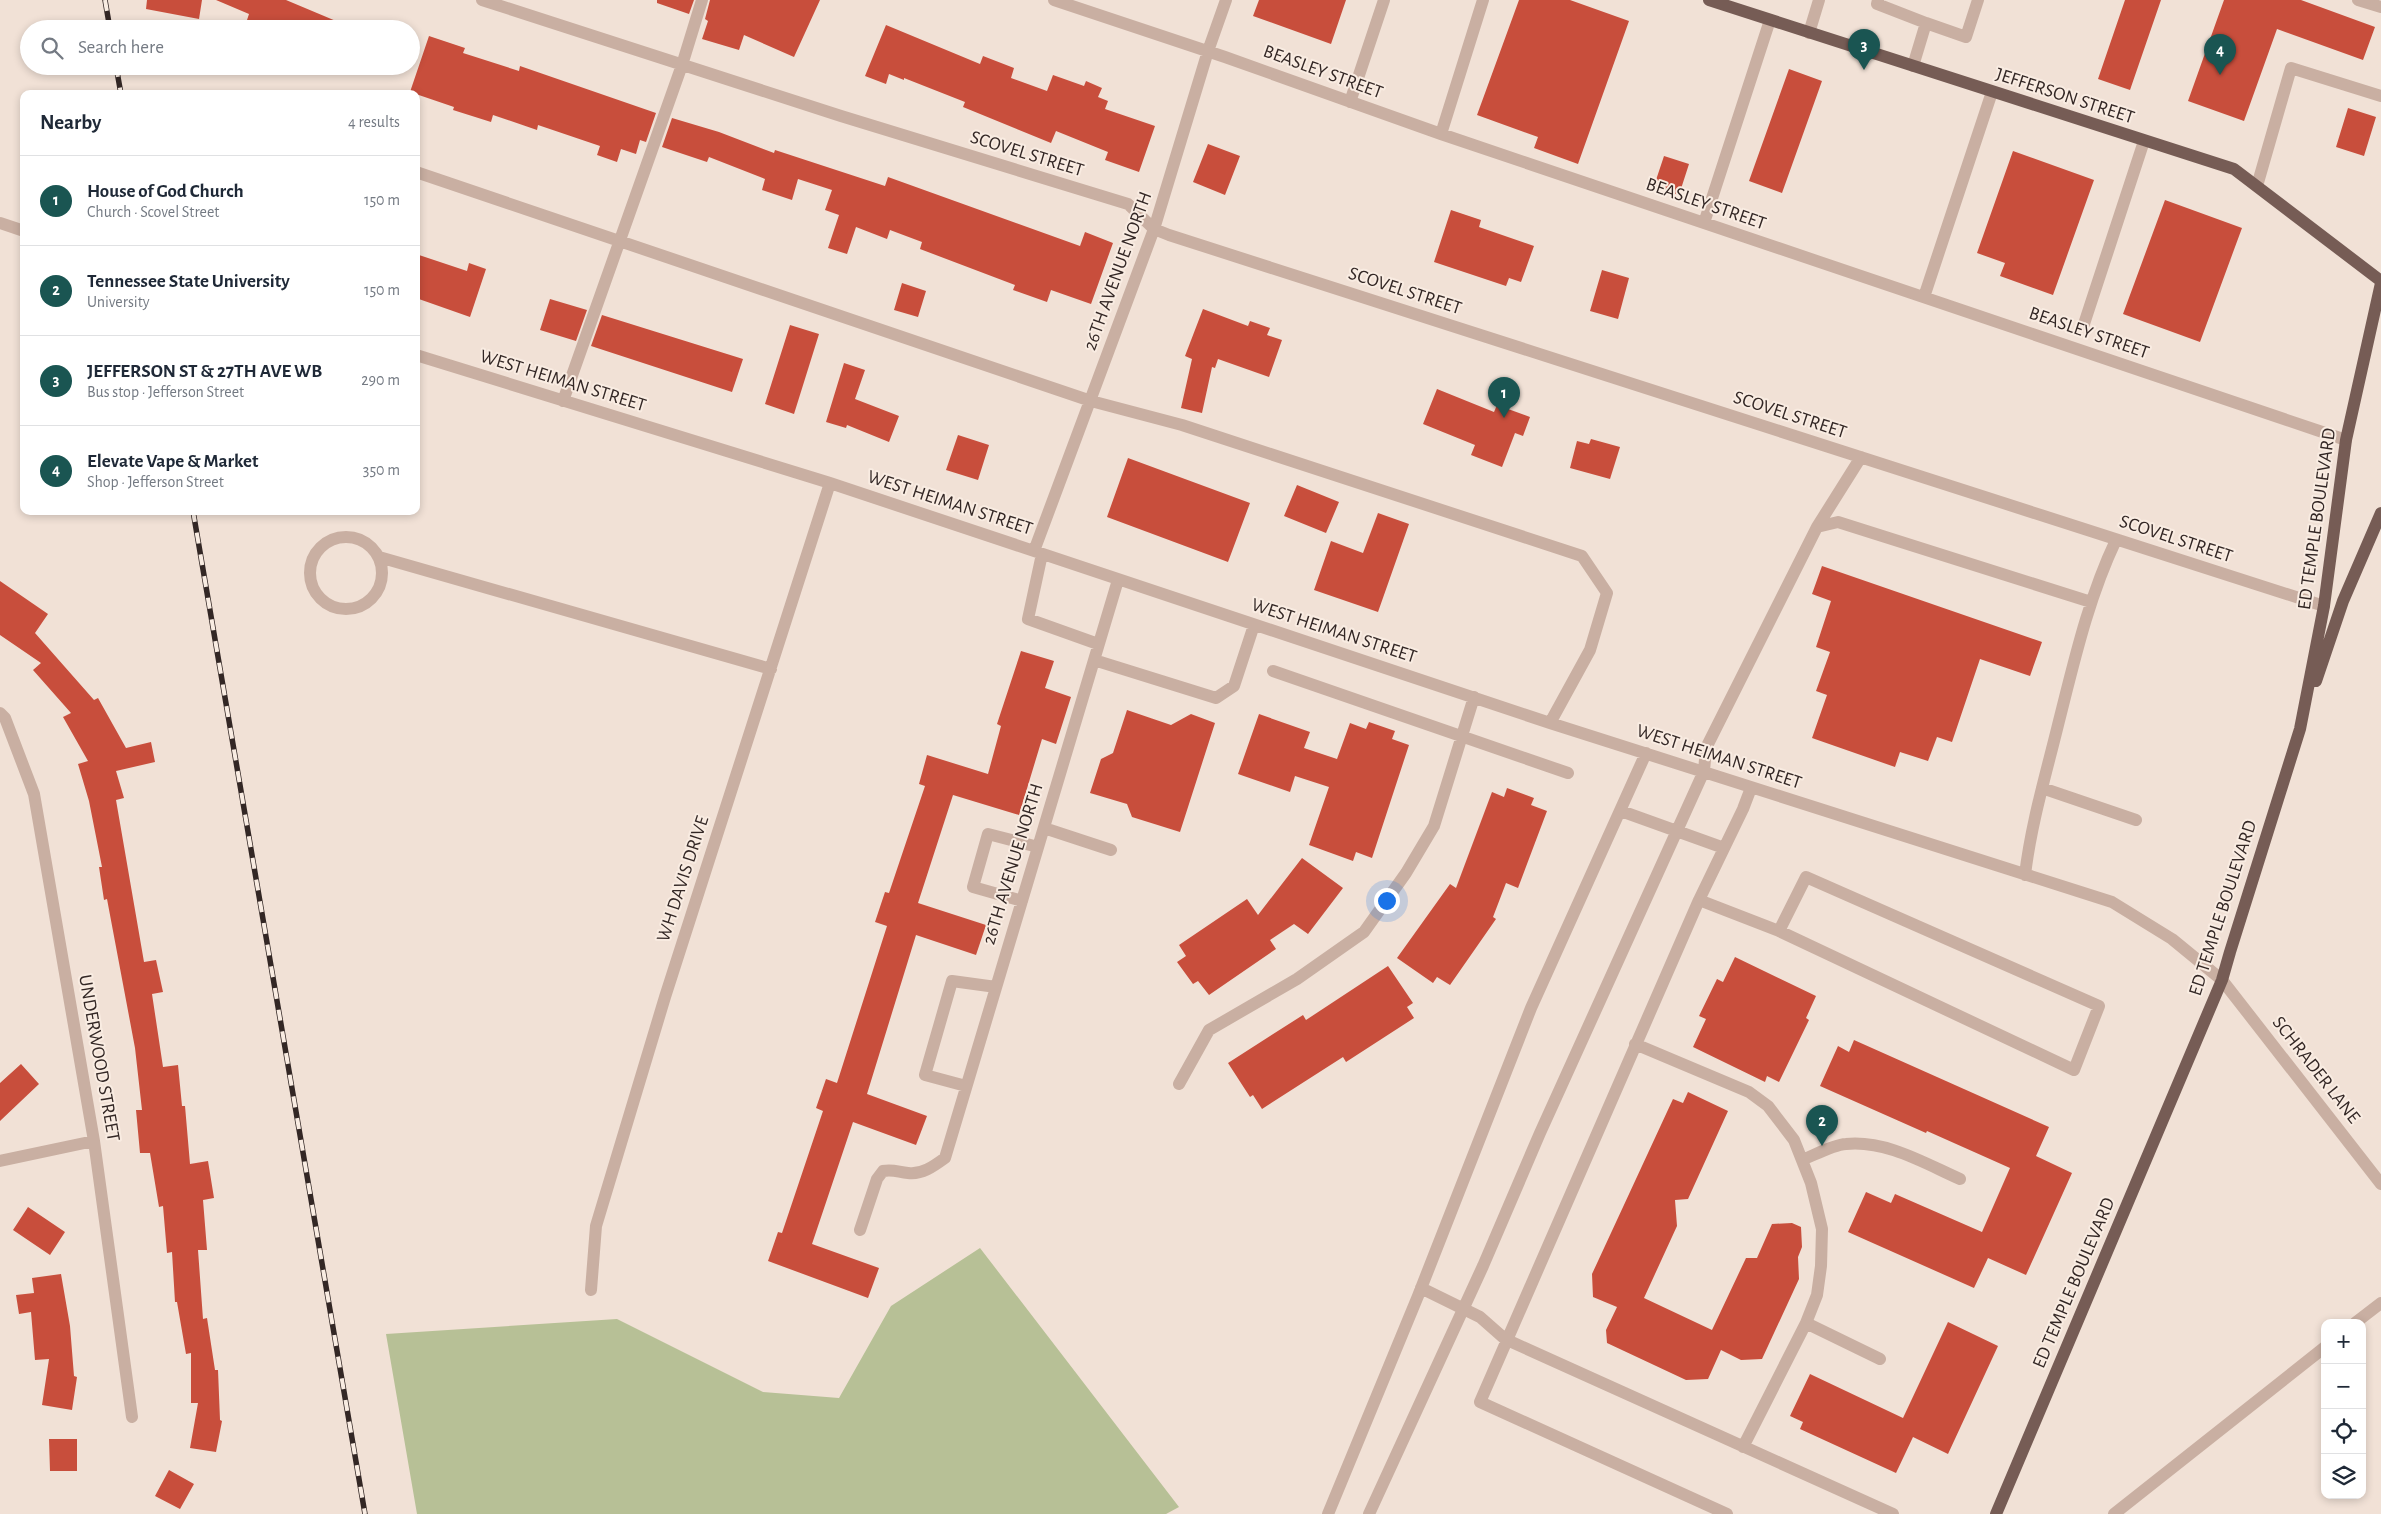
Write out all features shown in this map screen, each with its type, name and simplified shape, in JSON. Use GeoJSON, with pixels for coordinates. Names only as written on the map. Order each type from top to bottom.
{"type":"FeatureCollection","features":[{"type":"Feature","properties":{"kind":"main road","name":"JEFFERSON STREET"},"geometry":{"type":"LineString","coordinates":[[1709,0],[2234,169],[2381,282]]}},
{"type":"Feature","properties":{"kind":"main road","name":"ED TEMPLE BOULEVARD"},"geometry":{"type":"LineString","coordinates":[[1996,1514],[2222,980],[2300,729],[2324,606],[2346,440],[2381,282]]}},
{"type":"Feature","properties":{"kind":"main road"},"geometry":{"type":"LineString","coordinates":[[2300,729],[2343,601],[2381,513]]}},
{"type":"Feature","properties":{"kind":"street","name":"SCOVEL STREET"},"geometry":{"type":"LineString","coordinates":[[482,0],[841,116],[1128,204],[1154,230],[2324,606]]}},
{"type":"Feature","properties":{"kind":"street"},"geometry":{"type":"LineString","coordinates":[[563,401],[682,65],[702,0]]}},
{"type":"Feature","properties":{"kind":"street","name":"BEASLEY STREET"},"geometry":{"type":"LineString","coordinates":[[1054,0],[1208,51],[1441,134],[2346,440]]}},
{"type":"Feature","properties":{"kind":"street","name":"26TH AVENUE NORTH"},"geometry":{"type":"LineString","coordinates":[[1098,644],[1028,619],[1038,552],[1091,400],[1154,230],[1208,51],[1226,0]]}},
{"type":"Feature","properties":{"kind":"street"},"geometry":{"type":"LineString","coordinates":[[1350,102],[1384,0]]}},
{"type":"Feature","properties":{"kind":"street"},"geometry":{"type":"LineString","coordinates":[[1441,134],[1483,0]]}},
{"type":"Feature","properties":{"kind":"street"},"geometry":{"type":"LineString","coordinates":[[1809,33],[1819,0]]}},
{"type":"Feature","properties":{"kind":"street"},"geometry":{"type":"LineString","coordinates":[[1878,0],[1876,4],[1966,37],[1978,0]]}},
{"type":"Feature","properties":{"kind":"street"},"geometry":{"type":"LineString","coordinates":[[2358,0],[2381,7]]}},
{"type":"Feature","properties":{"kind":"street"},"geometry":{"type":"LineString","coordinates":[[1704,223],[1770,20]]}},
{"type":"Feature","properties":{"kind":"street"},"geometry":{"type":"LineString","coordinates":[[1913,66],[1926,23]]}},
{"type":"Feature","properties":{"kind":"street"},"geometry":{"type":"LineString","coordinates":[[2257,186],[2291,68],[2381,96]]}},
{"type":"Feature","properties":{"kind":"street"},"geometry":{"type":"LineString","coordinates":[[1924,297],[1992,92]]}},
{"type":"Feature","properties":{"kind":"street"},"geometry":{"type":"LineString","coordinates":[[2084,324],[2144,140]]}},
{"type":"Feature","properties":{"kind":"street"},"geometry":{"type":"LineString","coordinates":[[420,173],[1091,400],[1182,425],[1582,556],[1607,592],[1590,650],[1550,723]]}},
{"type":"Feature","properties":{"kind":"street"},"geometry":{"type":"LineString","coordinates":[[0,223],[20,229]]}},
{"type":"Feature","properties":{"kind":"street","name":"WEST HEIMAN STREET"},"geometry":{"type":"LineString","coordinates":[[420,356],[830,483],[1550,723],[2112,902],[2172,939],[2222,980]]}},
{"type":"Feature","properties":{"kind":"street"},"geometry":{"type":"LineString","coordinates":[[1369,1514],[1464,1307],[1704,771],[1706,748],[1817,527],[1861,457]]}},
{"type":"Feature","properties":{"kind":"street","name":"WH DAVIS DRIVE"},"geometry":{"type":"LineString","coordinates":[[591,1290],[596,1226],[665,997],[830,483]]}},
{"type":"Feature","properties":{"kind":"street"},"geometry":{"type":"LineString","coordinates":[[1817,527],[1838,522],[2091,602]]}},
{"type":"Feature","properties":{"kind":"street"},"geometry":{"type":"LineString","coordinates":[[379,557],[382,580],[371,600],[362,606],[350,609],[328,604],[319,597],[312,587],[311,562],[317,551],[326,542],[337,537],[349,536],[362,540],[372,547],[379,557],[771,669]]}},
{"type":"Feature","properties":{"kind":"street"},"geometry":{"type":"LineString","coordinates":[[2025,874],[2042,788],[2091,602],[2099,576],[2116,540]]}},
{"type":"Feature","properties":{"kind":"street","name":"26TH AVENUE NORTH"},"geometry":{"type":"LineString","coordinates":[[860,1230],[876,1179],[883,1171],[894,1169],[909,1174],[930,1170],[945,1158],[1118,580]]}},
{"type":"Feature","properties":{"kind":"street"},"geometry":{"type":"LineString","coordinates":[[1094,660],[1216,698],[1234,686],[1254,625]]}},
{"type":"Feature","properties":{"kind":"street"},"geometry":{"type":"LineString","coordinates":[[1273,671],[1568,773]]}},
{"type":"Feature","properties":{"kind":"street"},"geometry":{"type":"LineString","coordinates":[[1179,1084],[1209,1030],[1297,979],[1364,932],[1406,873],[1434,826],[1474,697]]}},
{"type":"Feature","properties":{"kind":"street","name":"UNDERWOOD STREET"},"geometry":{"type":"LineString","coordinates":[[0,713],[5,718],[34,794],[94,1141],[132,1417]]}},
{"type":"Feature","properties":{"kind":"street"},"geometry":{"type":"LineString","coordinates":[[1328,1514],[1421,1288],[1531,1008],[1646,753]]}},
{"type":"Feature","properties":{"kind":"street"},"geometry":{"type":"LineString","coordinates":[[1727,1514],[1480,1402],[1635,1044],[1751,788]]}},
{"type":"Feature","properties":{"kind":"street"},"geometry":{"type":"LineString","coordinates":[[2042,788],[2136,820]]}},
{"type":"Feature","properties":{"kind":"street"},"geometry":{"type":"LineString","coordinates":[[1621,811],[1724,848]]}},
{"type":"Feature","properties":{"kind":"street"},"geometry":{"type":"LineString","coordinates":[[1044,828],[1111,850]]}},
{"type":"Feature","properties":{"kind":"street"},"geometry":{"type":"LineString","coordinates":[[1022,901],[973,887],[988,834],[1038,847]]}},
{"type":"Feature","properties":{"kind":"street"},"geometry":{"type":"LineString","coordinates":[[1699,900],[1779,931],[2074,1070],[2099,1006],[1806,877],[1779,931]]}},
{"type":"Feature","properties":{"kind":"street","name":"SCHRADER LANE"},"geometry":{"type":"LineString","coordinates":[[2222,980],[2381,1184]]}},
{"type":"Feature","properties":{"kind":"street"},"geometry":{"type":"LineString","coordinates":[[966,1086],[925,1075],[952,981],[996,987]]}},
{"type":"Feature","properties":{"kind":"street"},"geometry":{"type":"LineString","coordinates":[[1635,1044],[1749,1092],[1768,1106],[1794,1140],[1810,1183],[1822,1229],[1821,1266],[1817,1295],[1806,1323],[1743,1446]]}},
{"type":"Feature","properties":{"kind":"street"},"geometry":{"type":"LineString","coordinates":[[0,1161],[94,1141]]}},
{"type":"Feature","properties":{"kind":"street"},"geometry":{"type":"LineString","coordinates":[[1802,1160],[1844,1144],[1873,1144],[1903,1153],[1960,1179]]}},
{"type":"Feature","properties":{"kind":"street"},"geometry":{"type":"LineString","coordinates":[[1421,1288],[1464,1307],[1480,1317],[1506,1339],[1893,1514]]}},
{"type":"Feature","properties":{"kind":"street"},"geometry":{"type":"LineString","coordinates":[[2362,1319],[2379,1309]]}},
{"type":"Feature","properties":{"kind":"street"},"geometry":{"type":"LineString","coordinates":[[1806,1323],[1880,1359]]}},
{"type":"Feature","properties":{"kind":"street"},"geometry":{"type":"LineString","coordinates":[[2114,1514],[2321,1350]]}},
{"type":"Feature","properties":{"kind":"green space"},"geometry":{"type":"Polygon","coordinates":[[[980,1248],[1179,1507],[1166,1514],[417,1514],[386,1334],[617,1319],[763,1392],[839,1398],[891,1306],[980,1248]]]}},
{"type":"Feature","properties":{"kind":"building"},"geometry":{"type":"Polygon","coordinates":[[[147,0],[202,0],[199,19],[146,9],[147,0]]]}},
{"type":"Feature","properties":{"kind":"building"},"geometry":{"type":"Polygon","coordinates":[[[216,0],[286,0],[334,20],[247,20],[249,14],[216,0]]]}},
{"type":"Feature","properties":{"kind":"building"},"geometry":{"type":"Polygon","coordinates":[[[657,0],[694,0],[689,14],[657,3],[657,0]]]}},
{"type":"Feature","properties":{"kind":"building"},"geometry":{"type":"Polygon","coordinates":[[[710,0],[820,0],[794,57],[744,35],[739,50],[702,39],[708,21],[705,19],[710,0]]]}},
{"type":"Feature","properties":{"kind":"building"},"geometry":{"type":"Polygon","coordinates":[[[1259,0],[1346,0],[1331,44],[1253,16],[1259,0]]]}},
{"type":"Feature","properties":{"kind":"building"},"geometry":{"type":"Polygon","coordinates":[[[1519,0],[1570,0],[1629,21],[1578,164],[1534,148],[1538,137],[1477,115],[1519,0]]]}},
{"type":"Feature","properties":{"kind":"building"},"geometry":{"type":"Polygon","coordinates":[[[2125,0],[2161,0],[2130,90],[2098,79],[2125,0]]]}},
{"type":"Feature","properties":{"kind":"building"},"geometry":{"type":"Polygon","coordinates":[[[2224,0],[2301,0],[2375,27],[2363,60],[2277,29],[2244,121],[2188,101],[2224,0]]]}},
{"type":"Feature","properties":{"kind":"building"},"geometry":{"type":"Polygon","coordinates":[[[886,25],[980,64],[983,56],[1014,68],[1011,78],[1047,91],[1053,75],[1084,86],[1086,81],[1102,88],[1098,97],[1108,101],[1105,109],[1155,126],[1139,172],[1105,160],[1108,152],[1056,131],[1051,143],[963,107],[965,102],[904,78],[904,80],[889,74],[886,84],[865,76],[886,25]]]}},
{"type":"Feature","properties":{"kind":"building"},"geometry":{"type":"Polygon","coordinates":[[[429,36],[465,48],[463,53],[519,71],[520,66],[656,113],[646,142],[640,140],[636,154],[621,149],[617,162],[597,155],[600,146],[538,125],[537,130],[493,115],[491,122],[453,110],[454,107],[420,95],[420,90],[411,90],[416,75],[420,75],[420,63],[429,36]]]}},
{"type":"Feature","properties":{"kind":"building"},"geometry":{"type":"Polygon","coordinates":[[[1789,69],[1822,81],[1782,193],[1749,181],[1789,69]]]}},
{"type":"Feature","properties":{"kind":"building"},"geometry":{"type":"Polygon","coordinates":[[[2348,108],[2376,117],[2364,156],[2336,147],[2348,108]]]}},
{"type":"Feature","properties":{"kind":"building"},"geometry":{"type":"Polygon","coordinates":[[[672,118],[719,132],[774,153],[775,150],[885,186],[888,177],[1080,246],[1085,232],[1113,243],[1091,304],[1051,290],[1047,302],[1013,290],[1015,285],[920,249],[922,242],[890,230],[887,239],[856,227],[847,254],[828,248],[839,215],[825,210],[832,190],[798,179],[792,200],[762,190],[765,179],[709,157],[707,162],[662,147],[672,118]]]}},
{"type":"Feature","properties":{"kind":"building"},"geometry":{"type":"Polygon","coordinates":[[[1208,144],[1240,156],[1225,195],[1193,182],[1208,144]]]}},
{"type":"Feature","properties":{"kind":"building"},"geometry":{"type":"Polygon","coordinates":[[[2013,151],[2094,180],[2053,295],[2000,276],[2005,263],[1977,253],[2013,151]]]}},
{"type":"Feature","properties":{"kind":"building"},"geometry":{"type":"Polygon","coordinates":[[[1664,156],[1689,164],[1679,195],[1654,186],[1664,156]]]}},
{"type":"Feature","properties":{"kind":"building"},"geometry":{"type":"Polygon","coordinates":[[[2165,200],[2242,228],[2200,342],[2123,314],[2165,200]]]}},
{"type":"Feature","properties":{"kind":"building"},"geometry":{"type":"Polygon","coordinates":[[[1451,210],[1481,220],[1479,227],[1534,246],[1521,282],[1509,278],[1506,286],[1434,262],[1451,210]]]}},
{"type":"Feature","properties":{"kind":"building"},"geometry":{"type":"Polygon","coordinates":[[[420,255],[467,271],[469,263],[486,269],[470,317],[420,299],[420,255]]]}},
{"type":"Feature","properties":{"kind":"building"},"geometry":{"type":"Polygon","coordinates":[[[1602,270],[1629,278],[1618,319],[1590,311],[1602,270]]]}},
{"type":"Feature","properties":{"kind":"building"},"geometry":{"type":"Polygon","coordinates":[[[902,283],[926,291],[918,317],[894,310],[902,283]]]}},
{"type":"Feature","properties":{"kind":"building"},"geometry":{"type":"Polygon","coordinates":[[[550,299],[587,310],[576,341],[540,330],[550,299]]]}},
{"type":"Feature","properties":{"kind":"building"},"geometry":{"type":"Polygon","coordinates":[[[1203,309],[1248,326],[1250,321],[1270,328],[1267,335],[1282,340],[1269,377],[1218,359],[1215,368],[1212,367],[1202,413],[1181,408],[1192,359],[1185,356],[1203,309]]]}},
{"type":"Feature","properties":{"kind":"building"},"geometry":{"type":"Polygon","coordinates":[[[602,315],[743,359],[732,392],[591,346],[602,315]]]}},
{"type":"Feature","properties":{"kind":"building"},"geometry":{"type":"Polygon","coordinates":[[[790,325],[819,334],[794,414],[765,404],[790,325]]]}},
{"type":"Feature","properties":{"kind":"building"},"geometry":{"type":"Polygon","coordinates":[[[844,363],[865,370],[855,399],[899,416],[889,442],[847,425],[846,428],[826,422],[844,363]]]}},
{"type":"Feature","properties":{"kind":"building"},"geometry":{"type":"Polygon","coordinates":[[[1437,389],[1494,412],[1497,405],[1530,417],[1523,436],[1515,433],[1502,467],[1471,455],[1475,445],[1423,424],[1437,389]]]}},
{"type":"Feature","properties":{"kind":"building"},"geometry":{"type":"Polygon","coordinates":[[[958,435],[989,445],[978,480],[946,470],[958,435]]]}},
{"type":"Feature","properties":{"kind":"building"},"geometry":{"type":"Polygon","coordinates":[[[1591,439],[1620,447],[1610,479],[1570,468],[1577,441],[1589,444],[1591,439]]]}},
{"type":"Feature","properties":{"kind":"building"},"geometry":{"type":"Polygon","coordinates":[[[1128,458],[1250,503],[1228,562],[1107,517],[1128,458]]]}},
{"type":"Feature","properties":{"kind":"building"},"geometry":{"type":"Polygon","coordinates":[[[1297,485],[1339,502],[1326,533],[1284,516],[1297,485]]]}},
{"type":"Feature","properties":{"kind":"building"},"geometry":{"type":"Polygon","coordinates":[[[1378,513],[1409,524],[1378,612],[1314,590],[1331,541],[1363,553],[1378,513]]]}},
{"type":"Feature","properties":{"kind":"building"},"geometry":{"type":"Polygon","coordinates":[[[1822,566],[2042,642],[2030,676],[1980,659],[1952,742],[1937,737],[1928,761],[1900,752],[1895,767],[1812,738],[1827,695],[1816,691],[1830,652],[1816,647],[1831,601],[1812,594],[1822,566]]]}},
{"type":"Feature","properties":{"kind":"building"},"geometry":{"type":"Polygon","coordinates":[[[0,581],[48,614],[35,633],[94,700],[98,698],[126,748],[151,742],[155,762],[116,771],[124,798],[116,800],[144,962],[156,960],[163,992],[152,994],[163,1067],[178,1065],[182,1106],[185,1106],[190,1164],[208,1161],[214,1198],[203,1200],[207,1250],[198,1250],[203,1319],[207,1318],[215,1370],[218,1370],[220,1420],[222,1421],[216,1452],[190,1448],[198,1403],[191,1403],[191,1353],[186,1354],[177,1302],[175,1302],[172,1252],[167,1253],[163,1206],[159,1207],[150,1153],[140,1153],[136,1110],[142,1110],[135,1048],[107,899],[104,900],[99,867],[102,867],[89,801],[78,764],[88,761],[63,717],[71,713],[33,670],[41,663],[0,635],[0,581]]]}},
{"type":"Feature","properties":{"kind":"building"},"geometry":{"type":"Polygon","coordinates":[[[1021,651],[1054,661],[1045,688],[1071,697],[1056,744],[1042,739],[1019,815],[953,795],[918,903],[986,925],[976,955],[916,935],[867,1094],[927,1116],[916,1145],[853,1122],[812,1244],[879,1268],[868,1298],[768,1261],[778,1232],[782,1233],[823,1111],[816,1108],[826,1079],[837,1083],[887,926],[875,922],[885,892],[889,893],[925,786],[919,784],[927,755],[988,774],[1001,726],[997,724],[1021,651]]]}},
{"type":"Feature","properties":{"kind":"building"},"geometry":{"type":"Polygon","coordinates":[[[1127,710],[1171,725],[1191,714],[1215,723],[1180,832],[1132,817],[1127,804],[1090,793],[1101,759],[1113,753],[1127,710]]]}},
{"type":"Feature","properties":{"kind":"building"},"geometry":{"type":"Polygon","coordinates":[[[1259,714],[1310,732],[1304,748],[1337,759],[1350,723],[1366,729],[1369,722],[1395,731],[1392,739],[1409,745],[1372,858],[1356,852],[1353,861],[1309,845],[1329,787],[1295,776],[1290,792],[1238,774],[1259,714]]]}},
{"type":"Feature","properties":{"kind":"building"},"geometry":{"type":"Polygon","coordinates":[[[1507,788],[1534,798],[1531,805],[1547,811],[1518,888],[1506,883],[1493,917],[1496,919],[1450,985],[1437,977],[1433,983],[1397,958],[1450,884],[1456,888],[1492,792],[1504,797],[1507,788]]]}},
{"type":"Feature","properties":{"kind":"building"},"geometry":{"type":"Polygon","coordinates":[[[1302,858],[1343,888],[1308,934],[1294,924],[1270,940],[1276,949],[1209,995],[1198,981],[1193,984],[1177,962],[1186,956],[1179,945],[1247,899],[1258,915],[1302,858]]]}},
{"type":"Feature","properties":{"kind":"building"},"geometry":{"type":"Polygon","coordinates":[[[1735,957],[1816,996],[1806,1018],[1809,1020],[1779,1082],[1767,1076],[1765,1082],[1693,1047],[1706,1019],[1699,1016],[1717,979],[1723,982],[1735,957]]]}},
{"type":"Feature","properties":{"kind":"building"},"geometry":{"type":"Polygon","coordinates":[[[1388,966],[1413,1003],[1407,1007],[1414,1018],[1346,1062],[1343,1057],[1262,1109],[1253,1095],[1250,1097],[1228,1063],[1303,1015],[1306,1020],[1388,966]]]}},
{"type":"Feature","properties":{"kind":"building"},"geometry":{"type":"Polygon","coordinates":[[[1854,1040],[2049,1127],[2036,1156],[2072,1173],[2026,1275],[1988,1258],[1974,1288],[1848,1232],[1866,1192],[1891,1203],[1895,1194],[1982,1232],[2010,1168],[1820,1086],[1838,1046],[1849,1052],[1854,1040]]]}},
{"type":"Feature","properties":{"kind":"building"},"geometry":{"type":"Polygon","coordinates":[[[21,1064],[39,1084],[0,1121],[0,1083],[21,1064]]]}},
{"type":"Feature","properties":{"kind":"building"},"geometry":{"type":"Polygon","coordinates":[[[1688,1092],[1728,1111],[1688,1199],[1675,1200],[1677,1226],[1644,1298],[1712,1330],[1746,1258],[1757,1258],[1772,1224],[1792,1223],[1801,1227],[1802,1247],[1798,1257],[1799,1279],[1762,1359],[1741,1360],[1721,1350],[1708,1379],[1686,1380],[1607,1343],[1606,1330],[1617,1307],[1593,1297],[1592,1274],[1673,1099],[1683,1103],[1688,1092]]]}},
{"type":"Feature","properties":{"kind":"building"},"geometry":{"type":"Polygon","coordinates":[[[28,1207],[65,1232],[50,1255],[13,1230],[28,1207]]]}},
{"type":"Feature","properties":{"kind":"building"},"geometry":{"type":"Polygon","coordinates":[[[61,1274],[70,1326],[74,1376],[77,1377],[72,1410],[42,1405],[49,1359],[35,1360],[31,1312],[19,1314],[16,1295],[34,1293],[32,1278],[61,1274]]]}},
{"type":"Feature","properties":{"kind":"building"},"geometry":{"type":"Polygon","coordinates":[[[1948,1322],[1998,1346],[1948,1454],[1913,1437],[1896,1473],[1800,1429],[1803,1422],[1790,1416],[1810,1374],[1903,1418],[1948,1322]]]}},
{"type":"Feature","properties":{"kind":"building"},"geometry":{"type":"Polygon","coordinates":[[[49,1439],[77,1439],[77,1471],[50,1471],[49,1439]]]}},
{"type":"Feature","properties":{"kind":"building"},"geometry":{"type":"Polygon","coordinates":[[[169,1470],[194,1484],[180,1509],[155,1496],[169,1470]]]}},
{"type":"Feature","properties":{"kind":"railway"},"geometry":{"type":"LineString","coordinates":[[105,0],[108,20]]}},
{"type":"Feature","properties":{"kind":"railway"},"geometry":{"type":"LineString","coordinates":[[118,75],[120,90]]}},
{"type":"Feature","properties":{"kind":"railway"},"geometry":{"type":"LineString","coordinates":[[194,515],[365,1514]]}},
{"type":"Feature","properties":{"kind":"place","name":"JEFFERSON ST & 27TH AVE WB"},"geometry":{"type":"Point","coordinates":[1864,70]}},
{"type":"Feature","properties":{"kind":"place","name":"Elevate Vape & Market"},"geometry":{"type":"Point","coordinates":[2220,75]}},
{"type":"Feature","properties":{"kind":"place","name":"House of God Church"},"geometry":{"type":"Point","coordinates":[1504,418]}},
{"type":"Feature","properties":{"kind":"place","name":"Tennessee State University"},"geometry":{"type":"Point","coordinates":[1822,1146]}}]}
